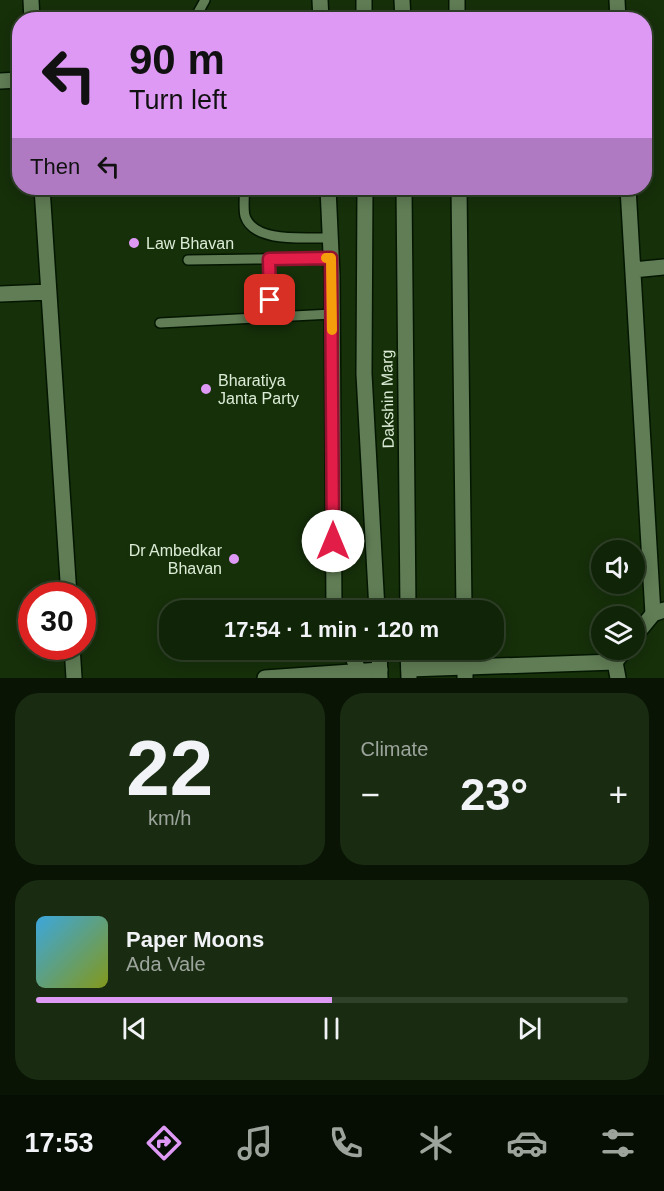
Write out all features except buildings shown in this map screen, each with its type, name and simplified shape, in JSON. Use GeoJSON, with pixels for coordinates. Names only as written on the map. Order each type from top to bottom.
{"type":"FeatureCollection","features":[{"type":"Feature","properties":{"kind":"street"},"geometry":{"type":"LineString","coordinates":[[42,195],[68,582]]}},
{"type":"Feature","properties":{"kind":"street"},"geometry":{"type":"LineString","coordinates":[[328,195],[332,314],[334,600]]}},
{"type":"Feature","properties":{"kind":"street","name":"Dakshin Marg"},"geometry":{"type":"LineString","coordinates":[[365,195],[364,374],[376,600]]}},
{"type":"Feature","properties":{"kind":"street","name":"Dakshin Marg"},"geometry":{"type":"LineString","coordinates":[[404,195],[408,600]]}},
{"type":"Feature","properties":{"kind":"street"},"geometry":{"type":"LineString","coordinates":[[459,195],[464,600]]}},
{"type":"Feature","properties":{"kind":"street"},"geometry":{"type":"LineString","coordinates":[[628,195],[658,612],[645,626]]}},
{"type":"Feature","properties":{"kind":"street"},"geometry":{"type":"LineString","coordinates":[[633,270],[664,267]]}},
{"type":"Feature","properties":{"kind":"street"},"geometry":{"type":"LineString","coordinates":[[0,294],[49,291]]}},
{"type":"Feature","properties":{"kind":"street"},"geometry":{"type":"LineString","coordinates":[[409,673],[465,672],[591,659]]}},
{"type":"Feature","properties":{"kind":"street"},"geometry":{"type":"LineString","coordinates":[[73,660],[74,678]]}},
{"type":"Feature","properties":{"kind":"street"},"geometry":{"type":"LineString","coordinates":[[354,660],[359,672]]}},
{"type":"Feature","properties":{"kind":"street"},"geometry":{"type":"LineString","coordinates":[[618,678],[620,660]]}},
{"type":"Feature","properties":{"kind":"street"},"geometry":{"type":"LineString","coordinates":[[265,678],[359,672],[380,674]]}},
{"type":"Feature","properties":{"kind":"lane"},"geometry":{"type":"LineString","coordinates":[[244,195],[245,216],[253,228],[270,235],[330,238]]}},
{"type":"Feature","properties":{"kind":"lane"},"geometry":{"type":"LineString","coordinates":[[188,260],[331,258]]}},
{"type":"Feature","properties":{"kind":"lane"},"geometry":{"type":"LineString","coordinates":[[269,259],[270,300]]}},
{"type":"Feature","properties":{"kind":"lane"},"geometry":{"type":"LineString","coordinates":[[160,323],[332,314]]}},
{"type":"Feature","properties":{"kind":"slow traffic"},"geometry":{"type":"LineString","coordinates":[[326,258],[331,258],[332,330]]}},
{"type":"Feature","properties":{"kind":"place","name":"Law Bhavan"},"geometry":{"type":"Point","coordinates":[134,243]}},
{"type":"Feature","properties":{"kind":"place","name":"Bharatiya Janta Party"},"geometry":{"type":"Point","coordinates":[206,389]}},
{"type":"Feature","properties":{"kind":"place","name":"Dr Ambedkar Bhavan"},"geometry":{"type":"Point","coordinates":[234,559]}},
{"type":"Feature","properties":{"kind":"route"},"geometry":{"type":"LineString","coordinates":[[270,300],[269,259],[331,258],[333,541]]}}]}
